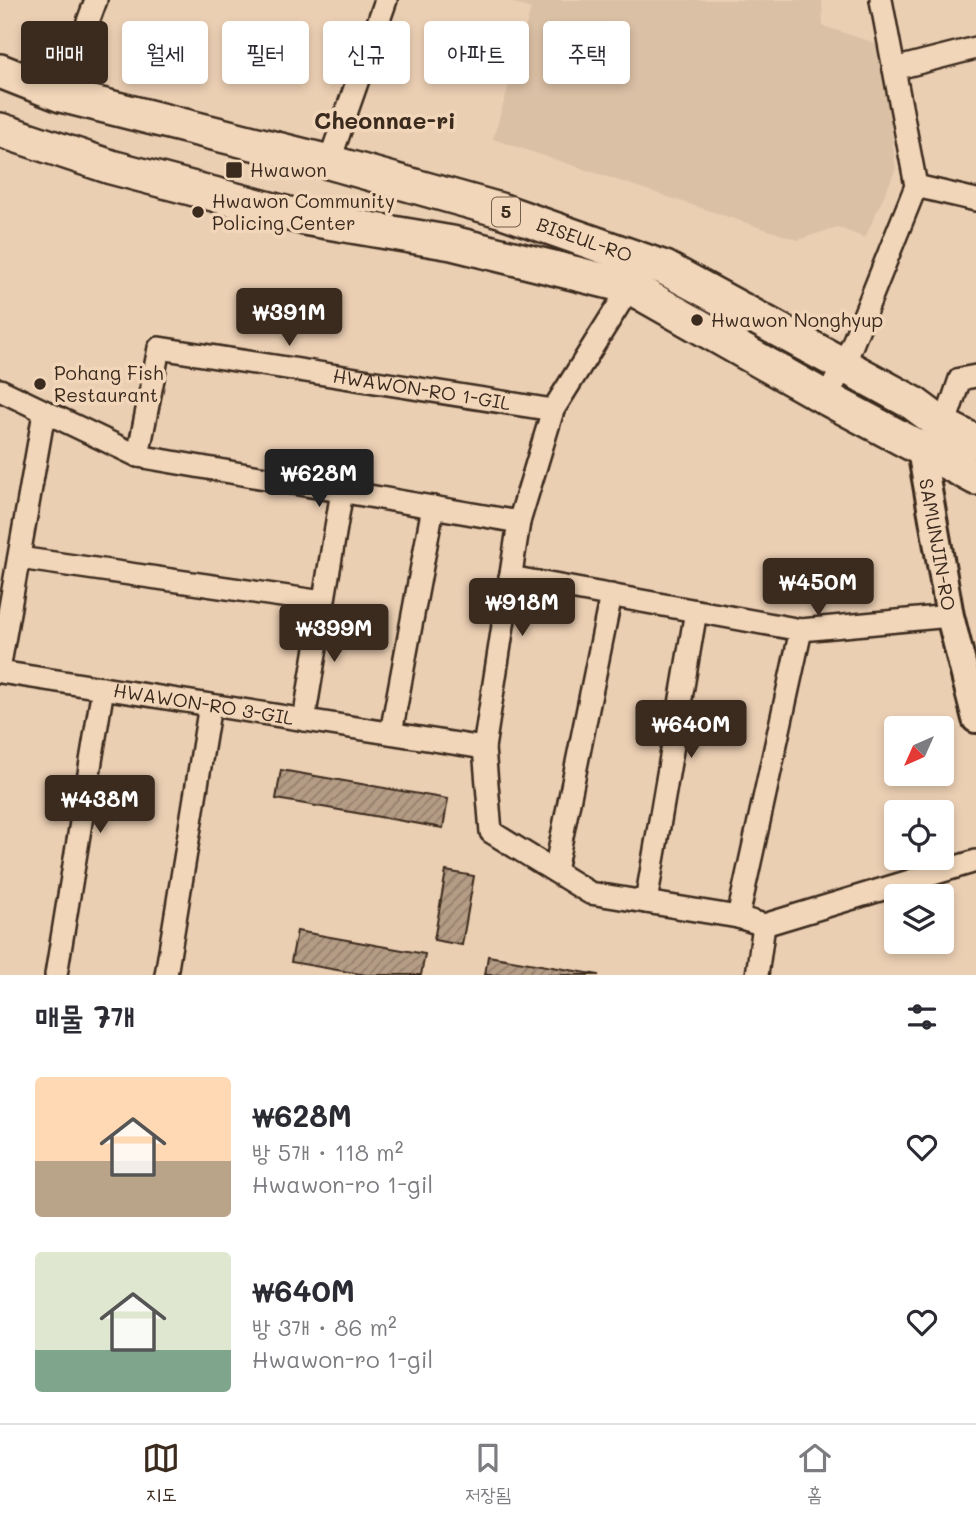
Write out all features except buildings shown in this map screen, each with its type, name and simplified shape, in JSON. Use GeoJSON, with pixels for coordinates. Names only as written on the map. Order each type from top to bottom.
{"type":"FeatureCollection","features":[{"type":"Feature","properties":{"kind":"main road","name":"BISEUL-RO"},"geometry":{"type":"LineString","coordinates":[[0,71],[61,95],[329,163],[500,210],[665,268],[913,403],[944,426],[976,442]]}},
{"type":"Feature","properties":{"kind":"main road","name":"BISEUL-RO"},"geometry":{"type":"LineString","coordinates":[[0,130],[111,167],[304,218],[452,243],[630,287],[826,398],[976,478]]}},
{"type":"Feature","properties":{"kind":"street"},"geometry":{"type":"LineString","coordinates":[[61,95],[96,0]]}},
{"type":"Feature","properties":{"kind":"street"},"geometry":{"type":"LineString","coordinates":[[329,163],[386,0]]}},
{"type":"Feature","properties":{"kind":"street"},"geometry":{"type":"LineString","coordinates":[[826,398],[844,365],[916,186],[881,0]]}},
{"type":"Feature","properties":{"kind":"street"},"geometry":{"type":"LineString","coordinates":[[894,69],[976,48]]}},
{"type":"Feature","properties":{"kind":"street"},"geometry":{"type":"LineString","coordinates":[[916,186],[976,200]]}},
{"type":"Feature","properties":{"kind":"street","name":"BISEUL-RO"},"geometry":{"type":"LineString","coordinates":[[553,410],[630,287]]}},
{"type":"Feature","properties":{"kind":"street","name":"HWAWON-RO 1-GIL"},"geometry":{"type":"LineString","coordinates":[[138,456],[159,348],[553,410]]}},
{"type":"Feature","properties":{"kind":"street"},"geometry":{"type":"LineString","coordinates":[[944,426],[960,379],[976,376]]}},
{"type":"Feature","properties":{"kind":"street"},"geometry":{"type":"LineString","coordinates":[[0,390],[138,456],[519,522]]}},
{"type":"Feature","properties":{"kind":"street"},"geometry":{"type":"LineString","coordinates":[[553,410],[519,522],[484,748],[491,832],[590,893],[738,917],[764,925],[976,860]]}},
{"type":"Feature","properties":{"kind":"street"},"geometry":{"type":"LineString","coordinates":[[0,664],[44,413]]}},
{"type":"Feature","properties":{"kind":"street","name":"SAMUNJIN-RO"},"geometry":{"type":"LineString","coordinates":[[921,450],[950,616],[976,719]]}},
{"type":"Feature","properties":{"kind":"street"},"geometry":{"type":"LineString","coordinates":[[19,558],[323,602],[342,491]]}},
{"type":"Feature","properties":{"kind":"street"},"geometry":{"type":"LineString","coordinates":[[391,733],[433,507]]}},
{"type":"Feature","properties":{"kind":"street"},"geometry":{"type":"LineString","coordinates":[[510,577],[801,630],[950,616]]}},
{"type":"Feature","properties":{"kind":"street"},"geometry":{"type":"LineString","coordinates":[[555,871],[611,595]]}},
{"type":"Feature","properties":{"kind":"street","name":"HWAWON-RO 3-GIL"},"geometry":{"type":"LineString","coordinates":[[304,720],[323,602]]}},
{"type":"Feature","properties":{"kind":"street"},"geometry":{"type":"LineString","coordinates":[[646,902],[696,611]]}},
{"type":"Feature","properties":{"kind":"street"},"geometry":{"type":"LineString","coordinates":[[738,917],[801,630]]}},
{"type":"Feature","properties":{"kind":"street","name":"HWAWON-RO 3-GIL"},"geometry":{"type":"LineString","coordinates":[[0,672],[484,748]]}},
{"type":"Feature","properties":{"kind":"street","name":"HWAWON-RO 3-GIL"},"geometry":{"type":"LineString","coordinates":[[57,975],[103,688]]}},
{"type":"Feature","properties":{"kind":"street"},"geometry":{"type":"LineString","coordinates":[[166,975],[211,705]]}},
{"type":"Feature","properties":{"kind":"street"},"geometry":{"type":"LineString","coordinates":[[757,975],[764,925]]}},
{"type":"Feature","properties":{"kind":"shaded area"},"geometry":{"type":"Polygon","coordinates":[[[505,0],[822,0],[823,26],[881,45],[896,169],[865,238],[837,227],[798,240],[493,139],[509,84],[529,84],[527,21],[531,9],[505,0]]]}},
{"type":"Feature","properties":{"kind":"place","name":"Hwawon"},"geometry":{"type":"Point","coordinates":[234,170]}},
{"type":"Feature","properties":{"kind":"place","name":"Hwawon Community Policing Center"},"geometry":{"type":"Point","coordinates":[198,212]}},
{"type":"Feature","properties":{"kind":"place","name":"Hwawon Nonghyup"},"geometry":{"type":"Point","coordinates":[697,320]}},
{"type":"Feature","properties":{"kind":"place","name":"Pohang Fish Restaurant"},"geometry":{"type":"Point","coordinates":[40,384]}},
{"type":"Feature","properties":{"kind":"district","name":"Cheonnae-ri"},"geometry":{"type":"Point","coordinates":[385,121]}}]}
